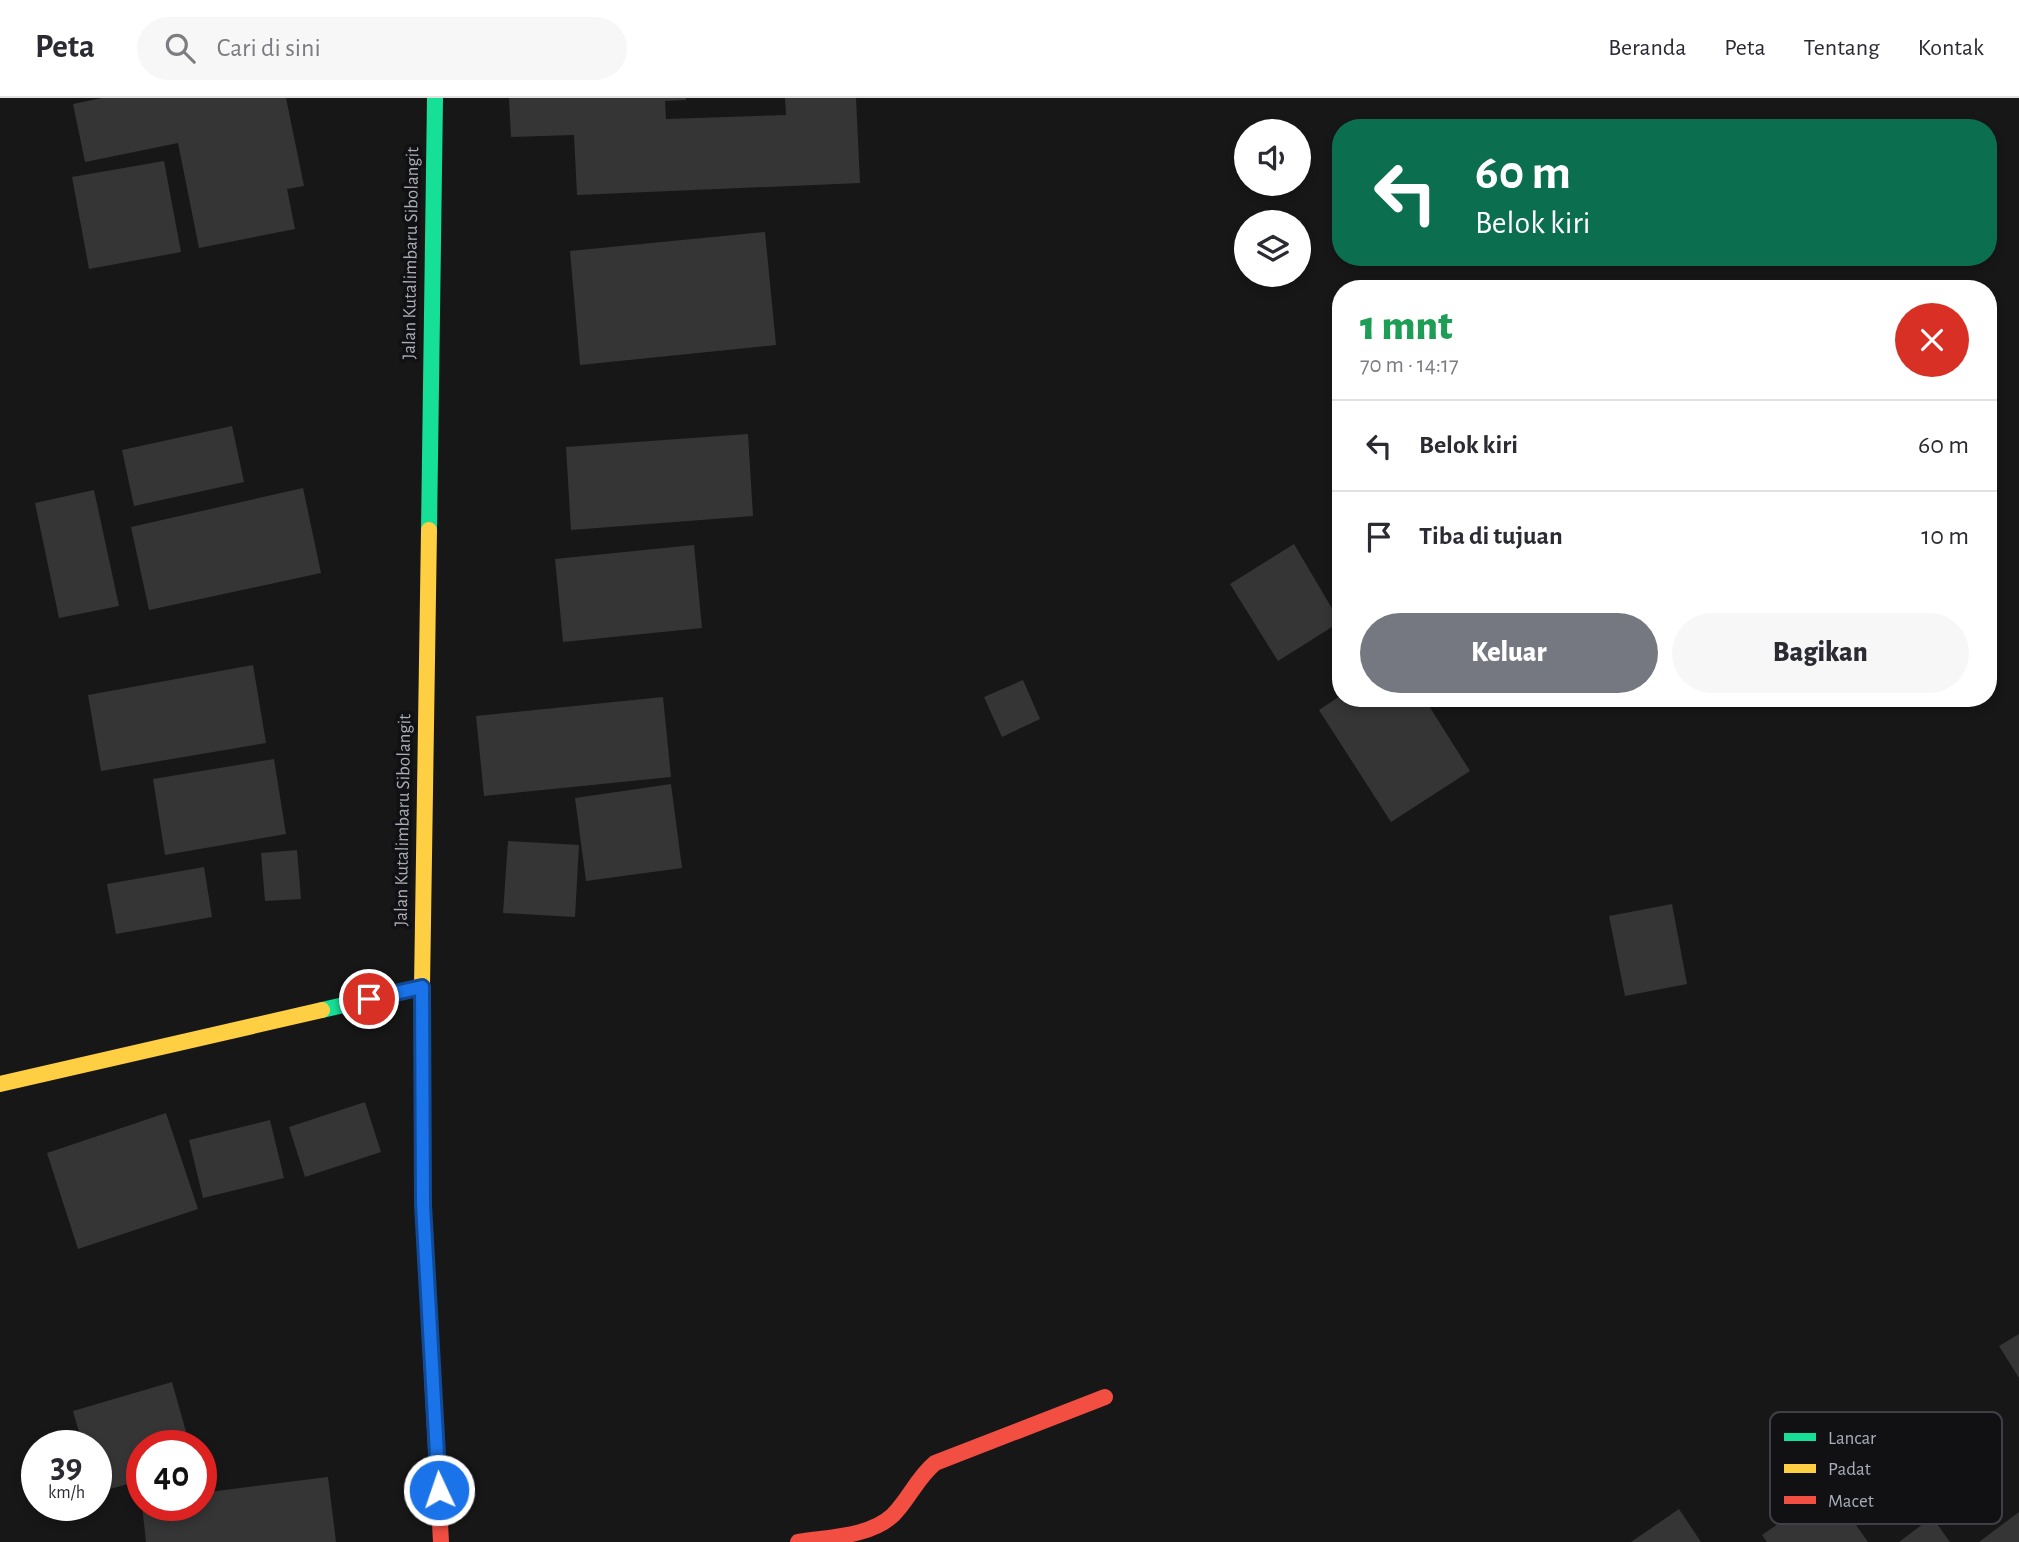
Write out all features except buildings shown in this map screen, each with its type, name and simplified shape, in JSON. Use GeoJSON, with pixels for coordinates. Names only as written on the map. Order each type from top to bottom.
{"type":"FeatureCollection","features":[{"type":"Feature","properties":{"kind":"street","name":"Jalan Kutalimbaru Sibolangit"},"geometry":{"type":"LineString","coordinates":[[435,98],[422,987],[423,1205],[442,1542]]}},
{"type":"Feature","properties":{"kind":"street"},"geometry":{"type":"LineString","coordinates":[[0,1084],[422,987]]}},
{"type":"Feature","properties":{"kind":"street"},"geometry":{"type":"LineString","coordinates":[[798,1542],[871,1528],[883,1523],[893,1515],[917,1480],[935,1463],[1105,1397]]}},
{"type":"Feature","properties":{"kind":"traffic: fast"},"geometry":{"type":"LineString","coordinates":[[429,530],[435,98]]}},
{"type":"Feature","properties":{"kind":"traffic: fast"},"geometry":{"type":"LineString","coordinates":[[322,1010],[422,987]]}},
{"type":"Feature","properties":{"kind":"traffic: slow"},"geometry":{"type":"LineString","coordinates":[[423,1105],[422,987],[429,530]]}},
{"type":"Feature","properties":{"kind":"traffic: slow"},"geometry":{"type":"LineString","coordinates":[[0,1084],[322,1010]]}},
{"type":"Feature","properties":{"kind":"traffic: jam"},"geometry":{"type":"LineString","coordinates":[[423,1105],[423,1205],[441,1542]]}},
{"type":"Feature","properties":{"kind":"traffic: jam"},"geometry":{"type":"LineString","coordinates":[[798,1542],[848,1535],[873,1528],[893,1515],[935,1463],[1105,1397]]}},
{"type":"Feature","properties":{"kind":"route"},"geometry":{"type":"LineString","coordinates":[[369,999],[422,987],[423,1205],[439,1490]]}}]}
